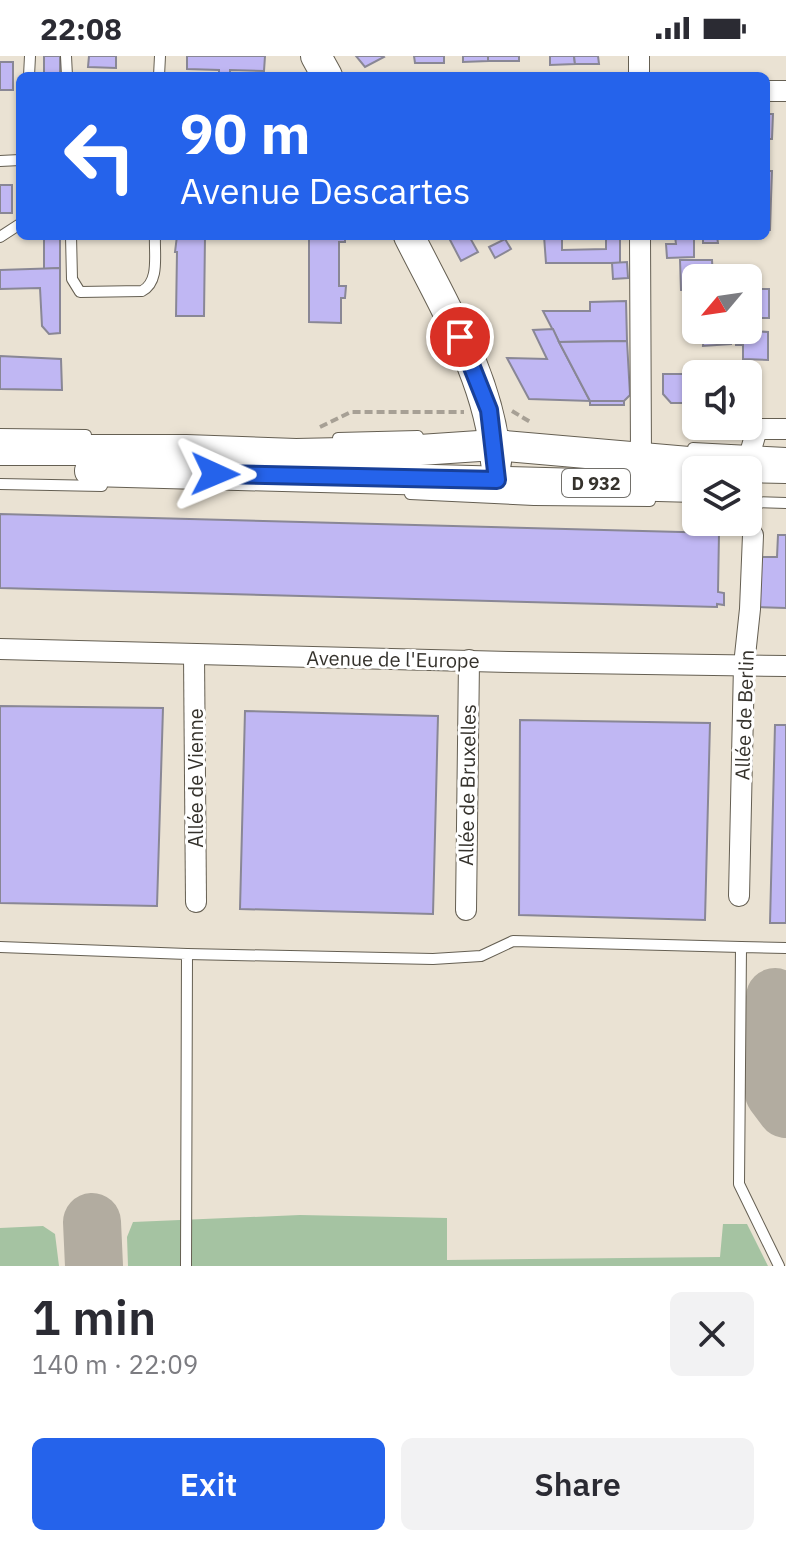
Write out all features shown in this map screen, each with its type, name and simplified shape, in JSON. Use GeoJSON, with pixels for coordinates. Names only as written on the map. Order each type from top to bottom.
{"type":"FeatureCollection","features":[{"type":"Feature","properties":{"kind":"main road"},"geometry":{"type":"LineString","coordinates":[[0,469],[498,489],[489,410],[460,337],[411,240]]}},
{"type":"Feature","properties":{"kind":"main road"},"geometry":{"type":"LineString","coordinates":[[0,450],[186,450],[296,454],[390,452],[494,440]]}},
{"type":"Feature","properties":{"kind":"main road","name":"D 932"},"geometry":{"type":"LineString","coordinates":[[494,440],[642,448],[682,456]]}},
{"type":"Feature","properties":{"kind":"main road","name":"D 932"},"geometry":{"type":"LineString","coordinates":[[762,469],[786,468]]}},
{"type":"Feature","properties":{"kind":"main road","name":"D 932"},"geometry":{"type":"LineString","coordinates":[[762,476],[786,489]]}},
{"type":"Feature","properties":{"kind":"main road","name":"D 932"},"geometry":{"type":"LineString","coordinates":[[498,489],[682,487]]}},
{"type":"Feature","properties":{"kind":"street"},"geometry":{"type":"LineString","coordinates":[[640,240],[642,448]]}},
{"type":"Feature","properties":{"kind":"street"},"geometry":{"type":"LineString","coordinates":[[751,456],[757,429],[786,429]]}},
{"type":"Feature","properties":{"kind":"street","name":"Allée de Berlin"},"geometry":{"type":"LineString","coordinates":[[739,896],[744,665],[753,536]]}},
{"type":"Feature","properties":{"kind":"street","name":"Avenue de l'Europe"},"geometry":{"type":"LineString","coordinates":[[0,649],[786,666]]}},
{"type":"Feature","properties":{"kind":"street","name":"Allée de Vienne"},"geometry":{"type":"LineString","coordinates":[[194,654],[196,902]]}},
{"type":"Feature","properties":{"kind":"street","name":"Allée de Bruxelles"},"geometry":{"type":"LineString","coordinates":[[466,910],[469,660]]}},
{"type":"Feature","properties":{"kind":"lane"},"geometry":{"type":"LineString","coordinates":[[71,240],[72,279],[80,292],[142,291],[149,288],[153,284],[155,240]]}},
{"type":"Feature","properties":{"kind":"lane"},"geometry":{"type":"LineString","coordinates":[[0,434],[101,436]]}},
{"type":"Feature","properties":{"kind":"lane"},"geometry":{"type":"LineString","coordinates":[[330,439],[436,436]]}},
{"type":"Feature","properties":{"kind":"lane"},"geometry":{"type":"LineString","coordinates":[[450,436],[582,441]]}},
{"type":"Feature","properties":{"kind":"lane"},"geometry":{"type":"LineString","coordinates":[[158,438],[217,439]]}},
{"type":"Feature","properties":{"kind":"lane"},"geometry":{"type":"LineString","coordinates":[[688,447],[713,456]]}},
{"type":"Feature","properties":{"kind":"lane"},"geometry":{"type":"LineString","coordinates":[[762,463],[786,453]]}},
{"type":"Feature","properties":{"kind":"lane"},"geometry":{"type":"LineString","coordinates":[[0,484],[120,487]]}},
{"type":"Feature","properties":{"kind":"lane"},"geometry":{"type":"LineString","coordinates":[[394,494],[498,489],[669,501]]}},
{"type":"Feature","properties":{"kind":"lane"},"geometry":{"type":"LineString","coordinates":[[762,502],[786,503]]}},
{"type":"Feature","properties":{"kind":"lane"},"geometry":{"type":"LineString","coordinates":[[0,947],[433,959],[481,956],[513,941],[786,948]]}},
{"type":"Feature","properties":{"kind":"lane"},"geometry":{"type":"LineString","coordinates":[[741,947],[739,1184],[779,1266]]}},
{"type":"Feature","properties":{"kind":"lane"},"geometry":{"type":"LineString","coordinates":[[186,1266],[187,954]]}},
{"type":"Feature","properties":{"kind":"green space"},"geometry":{"type":"Polygon","coordinates":[[[300,1215],[447,1218],[447,1260],[720,1257],[723,1224],[747,1224],[768,1266],[128,1266],[127,1237],[133,1222],[300,1215]]]}},
{"type":"Feature","properties":{"kind":"green space"},"geometry":{"type":"Polygon","coordinates":[[[43,1226],[55,1234],[59,1266],[0,1266],[0,1228],[43,1226]]]}},
{"type":"Feature","properties":{"kind":"building"},"geometry":{"type":"Polygon","coordinates":[[[44,56],[60,56],[60,72],[44,72],[44,56]]]}},
{"type":"Feature","properties":{"kind":"building"},"geometry":{"type":"Polygon","coordinates":[[[89,56],[116,56],[116,68],[88,67],[89,56]]]}},
{"type":"Feature","properties":{"kind":"building"},"geometry":{"type":"Polygon","coordinates":[[[187,56],[265,56],[264,71],[187,69],[187,56]]]}},
{"type":"Feature","properties":{"kind":"building"},"geometry":{"type":"Polygon","coordinates":[[[356,56],[383,56],[384,57],[365,67],[356,56]]]}},
{"type":"Feature","properties":{"kind":"building"},"geometry":{"type":"Polygon","coordinates":[[[414,56],[444,56],[444,63],[415,63],[414,56]]]}},
{"type":"Feature","properties":{"kind":"building"},"geometry":{"type":"Polygon","coordinates":[[[463,56],[488,56],[488,61],[463,62],[463,56]]]}},
{"type":"Feature","properties":{"kind":"building"},"geometry":{"type":"Polygon","coordinates":[[[488,56],[519,56],[519,61],[488,61],[488,56]]]}},
{"type":"Feature","properties":{"kind":"building"},"geometry":{"type":"Polygon","coordinates":[[[550,56],[574,56],[575,64],[550,65],[550,56]]]}},
{"type":"Feature","properties":{"kind":"building"},"geometry":{"type":"Polygon","coordinates":[[[574,56],[598,56],[599,64],[575,64],[574,56]]]}},
{"type":"Feature","properties":{"kind":"building"},"geometry":{"type":"Polygon","coordinates":[[[0,62],[13,62],[13,90],[0,90],[0,62]]]}},
{"type":"Feature","properties":{"kind":"building"},"geometry":{"type":"Polygon","coordinates":[[[770,114],[773,114],[770,139],[770,114]]]}},
{"type":"Feature","properties":{"kind":"building"},"geometry":{"type":"Polygon","coordinates":[[[770,171],[772,171],[771,199],[770,171]]]}},
{"type":"Feature","properties":{"kind":"building"},"geometry":{"type":"Polygon","coordinates":[[[0,185],[12,185],[12,213],[0,213],[0,185]]]}},
{"type":"Feature","properties":{"kind":"building"},"geometry":{"type":"Polygon","coordinates":[[[44,240],[60,240],[60,268],[44,269],[44,240]]]}},
{"type":"Feature","properties":{"kind":"building"},"geometry":{"type":"Polygon","coordinates":[[[176,240],[205,240],[204,316],[176,316],[176,240]]]}},
{"type":"Feature","properties":{"kind":"building"},"geometry":{"type":"Polygon","coordinates":[[[309,240],[345,240],[339,242],[339,286],[346,286],[345,298],[341,298],[341,323],[309,322],[309,240]]]}},
{"type":"Feature","properties":{"kind":"building"},"geometry":{"type":"Polygon","coordinates":[[[450,240],[471,240],[478,252],[461,261],[450,240]]]}},
{"type":"Feature","properties":{"kind":"building"},"geometry":{"type":"Polygon","coordinates":[[[506,240],[511,249],[495,258],[489,247],[506,240]]]}},
{"type":"Feature","properties":{"kind":"building"},"geometry":{"type":"Polygon","coordinates":[[[544,240],[562,240],[562,250],[606,249],[606,240],[620,240],[620,263],[546,263],[544,240]]]}},
{"type":"Feature","properties":{"kind":"building"},"geometry":{"type":"Polygon","coordinates":[[[676,240],[694,240],[694,257],[667,258],[666,244],[676,244],[676,240]]]}},
{"type":"Feature","properties":{"kind":"building"},"geometry":{"type":"Polygon","coordinates":[[[703,240],[718,240],[718,243],[703,243],[703,240]]]}},
{"type":"Feature","properties":{"kind":"building"},"geometry":{"type":"Polygon","coordinates":[[[680,260],[712,260],[712,264],[682,264],[681,290],[680,260]]]}},
{"type":"Feature","properties":{"kind":"building"},"geometry":{"type":"Polygon","coordinates":[[[627,262],[628,278],[613,279],[612,263],[627,262]]]}},
{"type":"Feature","properties":{"kind":"building"},"geometry":{"type":"Polygon","coordinates":[[[60,268],[60,333],[49,334],[42,326],[40,288],[0,289],[0,270],[60,268]]]}},
{"type":"Feature","properties":{"kind":"building"},"geometry":{"type":"Polygon","coordinates":[[[762,289],[769,289],[769,318],[762,318],[762,289]]]}},
{"type":"Feature","properties":{"kind":"building"},"geometry":{"type":"Polygon","coordinates":[[[626,301],[627,341],[559,342],[543,311],[590,311],[590,302],[626,301]]]}},
{"type":"Feature","properties":{"kind":"building"},"geometry":{"type":"Polygon","coordinates":[[[553,329],[590,401],[529,399],[507,358],[547,359],[533,330],[553,329]]]}},
{"type":"Feature","properties":{"kind":"building"},"geometry":{"type":"Polygon","coordinates":[[[762,332],[768,332],[768,360],[743,359],[743,345],[736,345],[762,344],[762,332]]]}},
{"type":"Feature","properties":{"kind":"building"},"geometry":{"type":"Polygon","coordinates":[[[627,341],[630,395],[624,401],[590,401],[559,342],[627,341]]]}},
{"type":"Feature","properties":{"kind":"building"},"geometry":{"type":"Polygon","coordinates":[[[0,356],[61,359],[62,390],[0,389],[0,356]]]}},
{"type":"Feature","properties":{"kind":"building"},"geometry":{"type":"Polygon","coordinates":[[[663,374],[682,374],[682,403],[671,403],[663,394],[663,374]]]}},
{"type":"Feature","properties":{"kind":"building"},"geometry":{"type":"Polygon","coordinates":[[[590,401],[624,401],[624,405],[590,405],[590,401]]]}},
{"type":"Feature","properties":{"kind":"building"},"geometry":{"type":"Polygon","coordinates":[[[0,514],[682,532],[682,536],[719,536],[718,592],[724,593],[724,605],[717,604],[717,607],[0,588],[0,514]]]}},
{"type":"Feature","properties":{"kind":"building"},"geometry":{"type":"Polygon","coordinates":[[[778,535],[786,535],[786,608],[758,607],[760,557],[777,557],[778,535]]]}},
{"type":"Feature","properties":{"kind":"building"},"geometry":{"type":"Polygon","coordinates":[[[0,706],[163,708],[157,906],[0,903],[0,706]]]}},
{"type":"Feature","properties":{"kind":"building"},"geometry":{"type":"Polygon","coordinates":[[[245,711],[438,716],[433,914],[240,909],[245,711]]]}},
{"type":"Feature","properties":{"kind":"building"},"geometry":{"type":"Polygon","coordinates":[[[520,720],[710,723],[705,920],[519,915],[520,720]]]}},
{"type":"Feature","properties":{"kind":"building"},"geometry":{"type":"Polygon","coordinates":[[[775,725],[786,725],[786,923],[770,923],[775,725]]]}},
{"type":"Feature","properties":{"kind":"taxiway"},"geometry":{"type":"LineString","coordinates":[[775,997],[774,1093],[786,1109]]}},
{"type":"Feature","properties":{"kind":"taxiway"},"geometry":{"type":"LineString","coordinates":[[92,1222],[94,1266]]}},
{"type":"Feature","properties":{"kind":"route"},"geometry":{"type":"LineString","coordinates":[[215,474],[497,480],[489,410],[460,337]]}}]}
